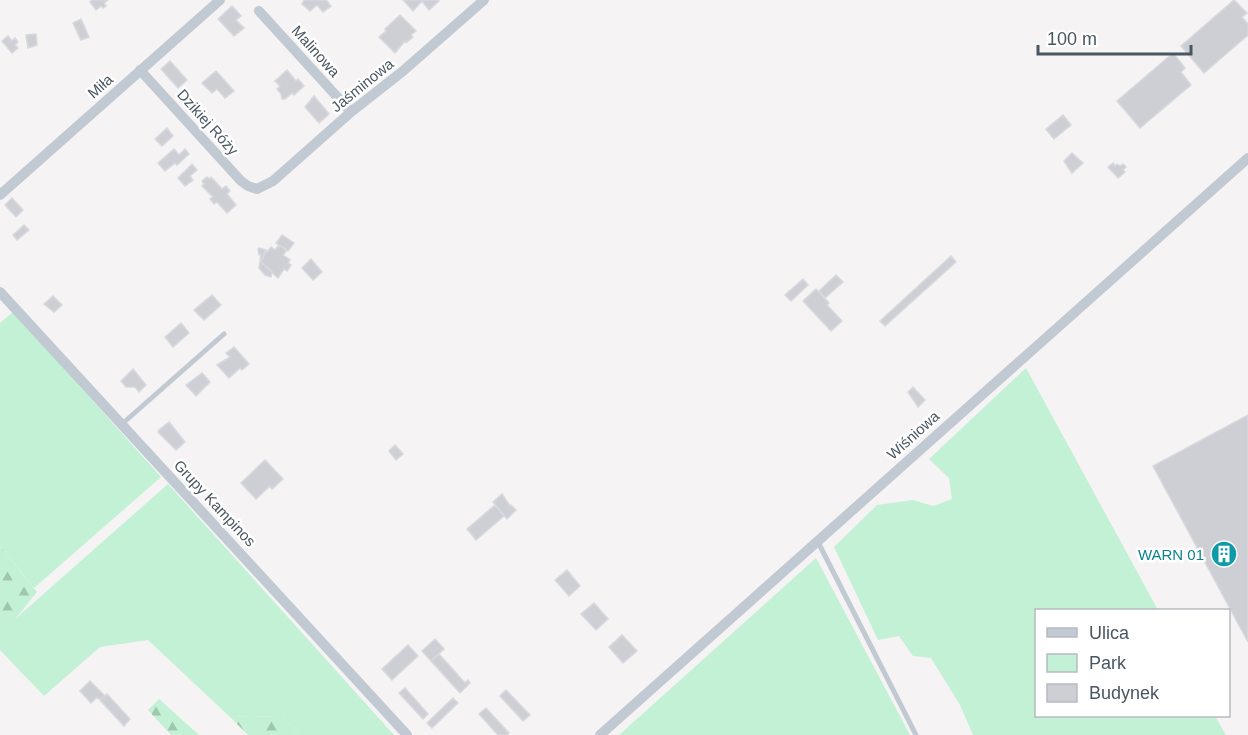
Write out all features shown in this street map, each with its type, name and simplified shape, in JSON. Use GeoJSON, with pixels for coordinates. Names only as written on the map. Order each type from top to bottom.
{"type":"FeatureCollection","features":[{"type":"Feature","properties":{"kind":"street","name":"Miła"},"geometry":{"type":"LineString","coordinates":[[0,195],[220,0]]}},
{"type":"Feature","properties":{"kind":"street","name":"Jaśminowa"},"geometry":{"type":"LineString","coordinates":[[257,189],[273,182],[351,112],[403,71],[484,0]]}},
{"type":"Feature","properties":{"kind":"street","name":"Malinowa"},"geometry":{"type":"LineString","coordinates":[[259,11],[351,112]]}},
{"type":"Feature","properties":{"kind":"street","name":"Dzikiej Róży"},"geometry":{"type":"LineString","coordinates":[[140,70],[241,181],[257,189]]}},
{"type":"Feature","properties":{"kind":"street","name":"Wiśniowa"},"geometry":{"type":"LineString","coordinates":[[600,735],[1248,158]]}},
{"type":"Feature","properties":{"kind":"street","name":"Grupy Kampinos"},"geometry":{"type":"LineString","coordinates":[[0,292],[407,735]]}},
{"type":"Feature","properties":{"kind":"lane"},"geometry":{"type":"LineString","coordinates":[[122,424],[224,334]]}},
{"type":"Feature","properties":{"kind":"lane"},"geometry":{"type":"LineString","coordinates":[[817,540],[916,735]]}},
{"type":"Feature","properties":{"kind":"green space"},"geometry":{"type":"Polygon","coordinates":[[[13,312],[161,477],[34,588],[0,546],[0,323],[13,312]]]}},
{"type":"Feature","properties":{"kind":"green space"},"geometry":{"type":"Polygon","coordinates":[[[1026,368],[1157,609],[1035,609],[1035,717],[1216,717],[1226,735],[973,735],[960,705],[931,658],[913,656],[899,636],[878,640],[834,547],[877,505],[913,500],[933,506],[952,499],[949,478],[929,459],[1026,368]]]}},
{"type":"Feature","properties":{"kind":"green space"},"geometry":{"type":"Polygon","coordinates":[[[168,484],[394,735],[299,735],[282,716],[230,717],[148,640],[100,647],[44,696],[0,650],[0,638],[14,620],[168,484]]]}},
{"type":"Feature","properties":{"kind":"green space"},"geometry":{"type":"Polygon","coordinates":[[[0,546],[37,592],[0,638],[0,546]]]}},
{"type":"Feature","properties":{"kind":"green space"},"geometry":{"type":"Polygon","coordinates":[[[816,558],[910,735],[619,735],[816,558]]]}},
{"type":"Feature","properties":{"kind":"green space"},"geometry":{"type":"Polygon","coordinates":[[[159,699],[199,735],[171,735],[148,710],[159,699]]]}},
{"type":"Feature","properties":{"kind":"green space"},"geometry":{"type":"Polygon","coordinates":[[[282,716],[299,735],[248,735],[230,717],[282,716]]]}},
{"type":"Feature","properties":{"kind":"building"},"geometry":{"type":"Polygon","coordinates":[[[108,0],[104,3],[106,6],[103,8],[101,6],[96,10],[90,2],[108,0]]]}},
{"type":"Feature","properties":{"kind":"building"},"geometry":{"type":"Polygon","coordinates":[[[304,0],[326,0],[331,6],[323,12],[317,5],[310,11],[302,4],[304,0]]]}},
{"type":"Feature","properties":{"kind":"building"},"geometry":{"type":"Polygon","coordinates":[[[403,0],[439,1],[429,10],[422,1],[413,11],[403,0]]]}},
{"type":"Feature","properties":{"kind":"building"},"geometry":{"type":"Polygon","coordinates":[[[1234,0],[1247,13],[1242,17],[1248,24],[1248,35],[1204,73],[1181,46],[1234,0]]]}},
{"type":"Feature","properties":{"kind":"building"},"geometry":{"type":"Polygon","coordinates":[[[232,6],[241,16],[236,20],[244,28],[234,36],[218,19],[232,6]]]}},
{"type":"Feature","properties":{"kind":"building"},"geometry":{"type":"Polygon","coordinates":[[[400,15],[416,31],[411,35],[413,37],[405,41],[395,53],[379,37],[400,15]]]}},
{"type":"Feature","properties":{"kind":"building"},"geometry":{"type":"Polygon","coordinates":[[[81,19],[89,37],[81,40],[73,23],[81,19]]]}},
{"type":"Feature","properties":{"kind":"building"},"geometry":{"type":"Polygon","coordinates":[[[36,34],[37,45],[28,48],[26,35],[36,34]]]}},
{"type":"Feature","properties":{"kind":"building"},"geometry":{"type":"Polygon","coordinates":[[[8,36],[12,41],[15,38],[18,42],[15,45],[18,48],[12,53],[2,41],[8,36]]]}},
{"type":"Feature","properties":{"kind":"building"},"geometry":{"type":"Polygon","coordinates":[[[1173,53],[1185,68],[1181,72],[1191,85],[1140,128],[1117,101],[1173,53]]]}},
{"type":"Feature","properties":{"kind":"building"},"geometry":{"type":"Polygon","coordinates":[[[170,61],[187,80],[178,88],[161,69],[170,61]]]}},
{"type":"Feature","properties":{"kind":"building"},"geometry":{"type":"Polygon","coordinates":[[[287,70],[296,81],[298,79],[304,86],[294,95],[292,93],[282,99],[277,89],[280,86],[275,81],[287,70]]]}},
{"type":"Feature","properties":{"kind":"building"},"geometry":{"type":"Polygon","coordinates":[[[216,71],[234,91],[225,98],[217,89],[212,93],[202,83],[216,71]]]}},
{"type":"Feature","properties":{"kind":"building"},"geometry":{"type":"Polygon","coordinates":[[[314,96],[329,114],[319,123],[305,107],[314,96]]]}},
{"type":"Feature","properties":{"kind":"building"},"geometry":{"type":"Polygon","coordinates":[[[1063,115],[1071,125],[1054,139],[1046,129],[1063,115]]]}},
{"type":"Feature","properties":{"kind":"building"},"geometry":{"type":"Polygon","coordinates":[[[167,128],[173,136],[162,146],[155,139],[167,128]]]}},
{"type":"Feature","properties":{"kind":"building"},"geometry":{"type":"Polygon","coordinates":[[[174,149],[179,155],[185,149],[189,154],[177,165],[175,163],[165,171],[158,163],[174,149]]]}},
{"type":"Feature","properties":{"kind":"building"},"geometry":{"type":"Polygon","coordinates":[[[1072,153],[1083,163],[1072,173],[1064,161],[1072,153]]]}},
{"type":"Feature","properties":{"kind":"building"},"geometry":{"type":"Polygon","coordinates":[[[1113,163],[1115,166],[1123,164],[1126,167],[1123,170],[1125,172],[1118,178],[1108,167],[1113,163]]]}},
{"type":"Feature","properties":{"kind":"building"},"geometry":{"type":"Polygon","coordinates":[[[192,164],[197,170],[190,176],[193,180],[185,186],[178,178],[192,164]]]}},
{"type":"Feature","properties":{"kind":"building"},"geometry":{"type":"Polygon","coordinates":[[[207,177],[210,179],[211,177],[222,189],[226,186],[230,191],[227,194],[236,205],[227,213],[217,202],[214,204],[210,199],[213,197],[202,186],[204,184],[202,181],[207,177]]]}},
{"type":"Feature","properties":{"kind":"building"},"geometry":{"type":"Polygon","coordinates":[[[12,198],[23,210],[16,217],[5,205],[12,198]]]}},
{"type":"Feature","properties":{"kind":"building"},"geometry":{"type":"Polygon","coordinates":[[[24,225],[29,230],[17,240],[13,235],[24,225]]]}},
{"type":"Feature","properties":{"kind":"building"},"geometry":{"type":"Polygon","coordinates":[[[282,235],[294,243],[288,251],[276,243],[282,235]]]}},
{"type":"Feature","properties":{"kind":"building"},"geometry":{"type":"Polygon","coordinates":[[[279,245],[287,250],[283,255],[290,260],[288,263],[291,265],[287,271],[284,269],[278,278],[261,262],[265,251],[267,252],[271,247],[275,250],[279,245]]]}},
{"type":"Feature","properties":{"kind":"building"},"geometry":{"type":"Polygon","coordinates":[[[259,248],[266,250],[261,262],[272,271],[271,277],[265,275],[259,268],[261,254],[259,255],[259,248]]]}},
{"type":"Feature","properties":{"kind":"building"},"geometry":{"type":"Polygon","coordinates":[[[951,256],[956,262],[885,326],[880,321],[951,256]]]}},
{"type":"Feature","properties":{"kind":"building"},"geometry":{"type":"Polygon","coordinates":[[[311,259],[322,272],[313,280],[302,268],[311,259]]]}},
{"type":"Feature","properties":{"kind":"building"},"geometry":{"type":"Polygon","coordinates":[[[836,275],[843,282],[825,298],[819,291],[836,275]]]}},
{"type":"Feature","properties":{"kind":"building"},"geometry":{"type":"Polygon","coordinates":[[[803,279],[808,285],[791,301],[785,295],[803,279]]]}},
{"type":"Feature","properties":{"kind":"building"},"geometry":{"type":"Polygon","coordinates":[[[816,289],[842,321],[831,331],[803,301],[816,289]]]}},
{"type":"Feature","properties":{"kind":"building"},"geometry":{"type":"Polygon","coordinates":[[[212,295],[221,305],[204,320],[194,310],[212,295]]]}},
{"type":"Feature","properties":{"kind":"building"},"geometry":{"type":"Polygon","coordinates":[[[53,296],[62,305],[54,312],[44,304],[53,296]]]}},
{"type":"Feature","properties":{"kind":"building"},"geometry":{"type":"Polygon","coordinates":[[[181,323],[189,333],[173,347],[165,337],[181,323]]]}},
{"type":"Feature","properties":{"kind":"building"},"geometry":{"type":"Polygon","coordinates":[[[234,347],[249,364],[242,370],[240,368],[229,378],[217,365],[230,357],[226,353],[234,347]]]}},
{"type":"Feature","properties":{"kind":"building"},"geometry":{"type":"Polygon","coordinates":[[[133,369],[146,385],[139,392],[135,387],[126,387],[121,381],[133,369]]]}},
{"type":"Feature","properties":{"kind":"building"},"geometry":{"type":"Polygon","coordinates":[[[202,373],[210,382],[196,396],[186,385],[202,373]]]}},
{"type":"Feature","properties":{"kind":"building"},"geometry":{"type":"Polygon","coordinates":[[[913,387],[925,400],[918,407],[908,392],[913,387]]]}},
{"type":"Feature","properties":{"kind":"building","name":"WARN 01"},"geometry":{"type":"Polygon","coordinates":[[[1248,415],[1248,642],[1153,466],[1248,415]]]}},
{"type":"Feature","properties":{"kind":"building"},"geometry":{"type":"Polygon","coordinates":[[[169,422],[185,442],[176,450],[158,432],[169,422]]]}},
{"type":"Feature","properties":{"kind":"building"},"geometry":{"type":"Polygon","coordinates":[[[395,445],[403,454],[396,460],[389,451],[395,445]]]}},
{"type":"Feature","properties":{"kind":"building"},"geometry":{"type":"Polygon","coordinates":[[[265,460],[283,479],[272,489],[270,486],[256,499],[241,483],[265,460]]]}},
{"type":"Feature","properties":{"kind":"building"},"geometry":{"type":"Polygon","coordinates":[[[502,494],[510,506],[516,510],[507,519],[493,502],[502,494]]]}},
{"type":"Feature","properties":{"kind":"building"},"geometry":{"type":"Polygon","coordinates":[[[495,505],[504,516],[476,540],[467,529],[495,505]]]}},
{"type":"Feature","properties":{"kind":"building"},"geometry":{"type":"Polygon","coordinates":[[[567,570],[580,586],[569,596],[555,580],[567,570]]]}},
{"type":"Feature","properties":{"kind":"building"},"geometry":{"type":"Polygon","coordinates":[[[594,603],[608,619],[596,630],[581,614],[594,603]]]}},
{"type":"Feature","properties":{"kind":"building"},"geometry":{"type":"Polygon","coordinates":[[[622,635],[637,651],[623,663],[609,647],[622,635]]]}},
{"type":"Feature","properties":{"kind":"building"},"geometry":{"type":"Polygon","coordinates":[[[435,639],[444,649],[431,661],[422,651],[435,639]]]}},
{"type":"Feature","properties":{"kind":"building"},"geometry":{"type":"Polygon","coordinates":[[[408,645],[418,656],[392,680],[382,669],[408,645]]]}},
{"type":"Feature","properties":{"kind":"building"},"geometry":{"type":"Polygon","coordinates":[[[439,654],[465,683],[468,680],[470,683],[460,693],[431,661],[439,654]]]}},
{"type":"Feature","properties":{"kind":"building"},"geometry":{"type":"Polygon","coordinates":[[[90,681],[105,696],[100,700],[97,697],[91,703],[80,691],[90,681]]]}},
{"type":"Feature","properties":{"kind":"building"},"geometry":{"type":"Polygon","coordinates":[[[405,688],[428,714],[423,719],[399,693],[405,688]]]}},
{"type":"Feature","properties":{"kind":"building"},"geometry":{"type":"Polygon","coordinates":[[[506,690],[530,715],[523,721],[500,696],[506,690]]]}},
{"type":"Feature","properties":{"kind":"building"},"geometry":{"type":"Polygon","coordinates":[[[107,694],[130,719],[124,726],[100,700],[107,694]]]}},
{"type":"Feature","properties":{"kind":"building"},"geometry":{"type":"Polygon","coordinates":[[[453,698],[458,703],[432,728],[427,723],[453,698]]]}},
{"type":"Feature","properties":{"kind":"building"},"geometry":{"type":"Polygon","coordinates":[[[486,708],[509,733],[507,735],[498,735],[479,714],[486,708]]]}},
{"type":"Feature","properties":{"kind":"place","name":"WARN 01"},"geometry":{"type":"Point","coordinates":[1224,554]}}]}
